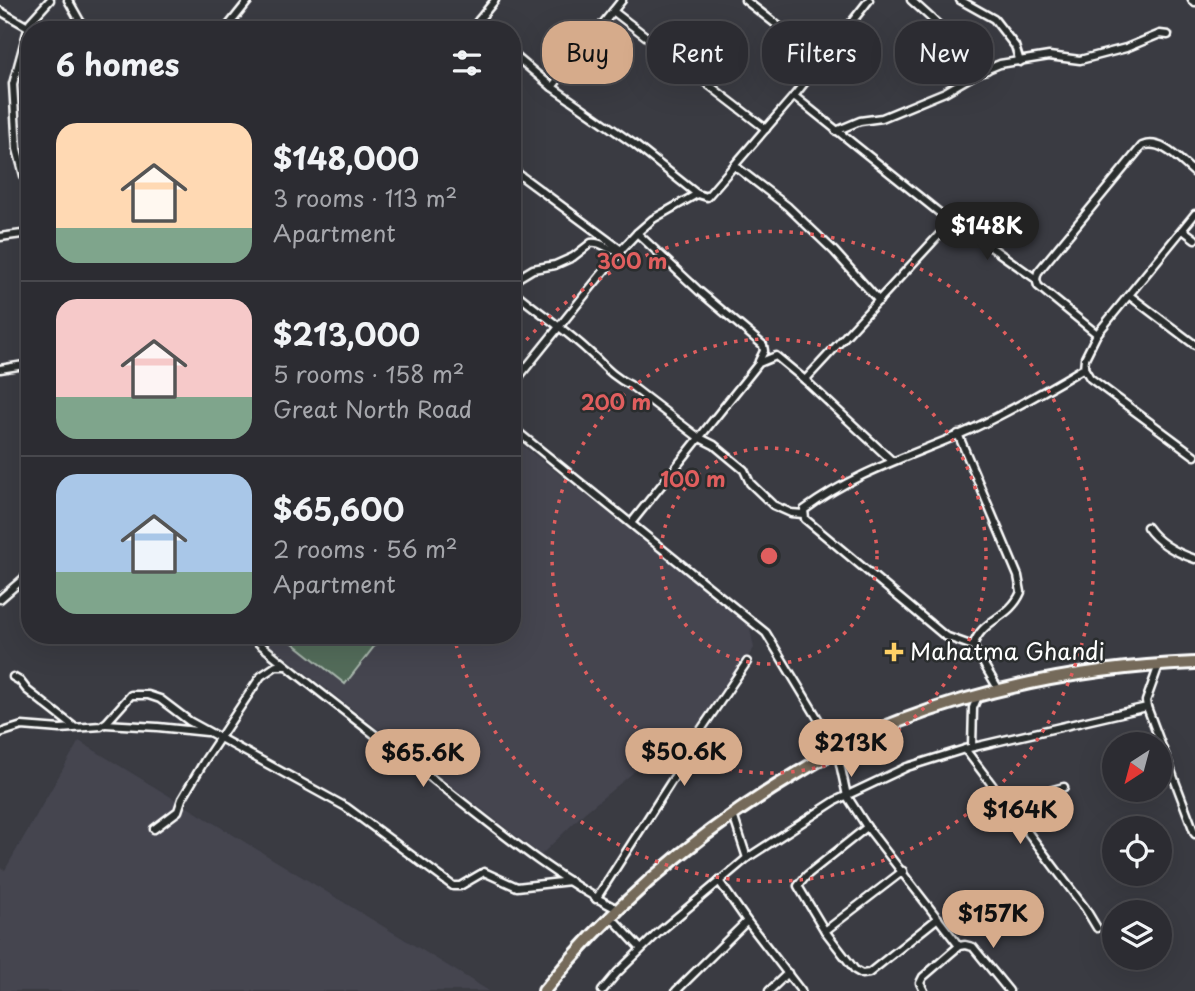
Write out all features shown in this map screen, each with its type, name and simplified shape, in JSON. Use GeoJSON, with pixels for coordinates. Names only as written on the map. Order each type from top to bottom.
{"type":"FeatureCollection","features":[{"type":"Feature","properties":{"kind":"highway"},"geometry":{"type":"LineString","coordinates":[[544,991],[615,914],[684,851],[733,815],[837,750],[898,722],[999,690],[1068,675],[1159,664],[1195,663]]}},
{"type":"Feature","properties":{"kind":"street"},"geometry":{"type":"LineString","coordinates":[[31,21],[50,0]]}},
{"type":"Feature","properties":{"kind":"street"},"geometry":{"type":"LineString","coordinates":[[68,0],[80,21]]}},
{"type":"Feature","properties":{"kind":"street"},"geometry":{"type":"LineString","coordinates":[[232,21],[249,0]]}},
{"type":"Feature","properties":{"kind":"street"},"geometry":{"type":"LineString","coordinates":[[479,20],[495,0]]}},
{"type":"Feature","properties":{"kind":"street"},"geometry":{"type":"LineString","coordinates":[[552,87],[622,0]]}},
{"type":"Feature","properties":{"kind":"street"},"geometry":{"type":"LineString","coordinates":[[745,0],[772,21]]}},
{"type":"Feature","properties":{"kind":"street"},"geometry":{"type":"LineString","coordinates":[[853,21],[869,0]]}},
{"type":"Feature","properties":{"kind":"street"},"geometry":{"type":"LineString","coordinates":[[911,0],[934,21]]}},
{"type":"Feature","properties":{"kind":"street"},"geometry":{"type":"LineString","coordinates":[[960,0],[994,19],[1015,47],[1020,62]]}},
{"type":"Feature","properties":{"kind":"street"},"geometry":{"type":"LineString","coordinates":[[0,11],[21,23]]}},
{"type":"Feature","properties":{"kind":"street"},"geometry":{"type":"LineString","coordinates":[[613,11],[766,129]]}},
{"type":"Feature","properties":{"kind":"street"},"geometry":{"type":"LineString","coordinates":[[993,67],[1049,56],[1080,60],[1126,48],[1160,34],[1168,35]]}},
{"type":"Feature","properties":{"kind":"street"},"geometry":{"type":"LineString","coordinates":[[21,54],[13,84],[13,96],[17,149],[21,164]]}},
{"type":"Feature","properties":{"kind":"street"},"geometry":{"type":"LineString","coordinates":[[521,61],[552,87],[634,144],[697,194],[707,197],[803,84]]}},
{"type":"Feature","properties":{"kind":"street"},"geometry":{"type":"LineString","coordinates":[[836,131],[860,121],[882,118],[960,84]]}},
{"type":"Feature","properties":{"kind":"street"},"geometry":{"type":"LineString","coordinates":[[794,96],[950,222],[961,226],[1036,279]]}},
{"type":"Feature","properties":{"kind":"street"},"geometry":{"type":"LineString","coordinates":[[1097,334],[1038,286],[1038,272],[1142,146],[1159,144],[1195,173]]}},
{"type":"Feature","properties":{"kind":"street"},"geometry":{"type":"LineString","coordinates":[[735,166],[787,206],[834,251],[879,301]]}},
{"type":"Feature","properties":{"kind":"street"},"geometry":{"type":"LineString","coordinates":[[521,176],[621,250]]}},
{"type":"Feature","properties":{"kind":"street"},"geometry":{"type":"LineString","coordinates":[[521,374],[637,233],[678,203],[697,194]]}},
{"type":"Feature","properties":{"kind":"street"},"geometry":{"type":"LineString","coordinates":[[1195,214],[1097,334],[1085,358],[1084,368],[1090,378],[1195,456]]}},
{"type":"Feature","properties":{"kind":"street"},"geometry":{"type":"LineString","coordinates":[[805,380],[950,222]]}},
{"type":"Feature","properties":{"kind":"street"},"geometry":{"type":"LineString","coordinates":[[1183,230],[1195,239]]}},
{"type":"Feature","properties":{"kind":"street"},"geometry":{"type":"LineString","coordinates":[[637,233],[699,291],[805,380],[891,460]]}},
{"type":"Feature","properties":{"kind":"street"},"geometry":{"type":"LineString","coordinates":[[0,237],[21,234]]}},
{"type":"Feature","properties":{"kind":"street"},"geometry":{"type":"LineString","coordinates":[[521,276],[533,269],[555,265],[573,257],[591,243],[601,243],[613,250],[621,250]]}},
{"type":"Feature","properties":{"kind":"street"},"geometry":{"type":"LineString","coordinates":[[1130,296],[1195,345]]}},
{"type":"Feature","properties":{"kind":"street"},"geometry":{"type":"LineString","coordinates":[[521,297],[589,352],[608,372],[630,385],[698,438],[714,445],[744,470],[750,483],[773,505],[791,513],[803,514]]}},
{"type":"Feature","properties":{"kind":"street"},"geometry":{"type":"LineString","coordinates":[[632,522],[759,363],[764,347]]}},
{"type":"Feature","properties":{"kind":"street"},"geometry":{"type":"LineString","coordinates":[[759,363],[776,356]]}},
{"type":"Feature","properties":{"kind":"street"},"geometry":{"type":"LineString","coordinates":[[0,369],[21,366]]}},
{"type":"Feature","properties":{"kind":"street"},"geometry":{"type":"LineString","coordinates":[[803,514],[804,510],[817,500],[891,460],[958,434],[1016,407],[1084,368]]}},
{"type":"Feature","properties":{"kind":"street"},"geometry":{"type":"LineString","coordinates":[[521,434],[766,633],[837,750],[847,796],[867,827],[959,946]]}},
{"type":"Feature","properties":{"kind":"street"},"geometry":{"type":"LineString","coordinates":[[958,434],[1018,576],[1021,592],[1010,609],[980,630],[974,646]]}},
{"type":"Feature","properties":{"kind":"street"},"geometry":{"type":"LineString","coordinates":[[803,514],[805,519],[945,635],[974,646],[999,690]]}},
{"type":"Feature","properties":{"kind":"street"},"geometry":{"type":"LineString","coordinates":[[1147,527],[1153,537],[1195,559]]}},
{"type":"Feature","properties":{"kind":"street"},"geometry":{"type":"LineString","coordinates":[[0,599],[21,581]]}},
{"type":"Feature","properties":{"kind":"street"},"geometry":{"type":"LineString","coordinates":[[259,644],[517,844],[615,914],[641,949]]}},
{"type":"Feature","properties":{"kind":"street"},"geometry":{"type":"LineString","coordinates":[[596,899],[680,768],[692,743],[747,662]]}},
{"type":"Feature","properties":{"kind":"street"},"geometry":{"type":"LineString","coordinates":[[1159,664],[1146,701],[1147,707],[1195,834]]}},
{"type":"Feature","properties":{"kind":"street"},"geometry":{"type":"LineString","coordinates":[[154,829],[178,811],[182,799],[261,676],[270,669],[286,666]]}},
{"type":"Feature","properties":{"kind":"street"},"geometry":{"type":"LineString","coordinates":[[13,677],[75,728]]}},
{"type":"Feature","properties":{"kind":"street"},"geometry":{"type":"LineString","coordinates":[[105,724],[131,695],[148,695],[160,699],[189,721],[346,807],[456,887],[484,872],[517,887],[570,881]]}},
{"type":"Feature","properties":{"kind":"street"},"geometry":{"type":"LineString","coordinates":[[978,696],[973,708],[968,748],[1004,803],[1085,908],[1097,928]]}},
{"type":"Feature","properties":{"kind":"street"},"geometry":{"type":"LineString","coordinates":[[602,991],[641,949],[719,881],[747,858],[821,808],[907,767],[968,748],[1147,707]]}},
{"type":"Feature","properties":{"kind":"street"},"geometry":{"type":"LineString","coordinates":[[0,733],[22,726],[75,728],[105,724],[210,733]]}},
{"type":"Feature","properties":{"kind":"street"},"geometry":{"type":"LineString","coordinates":[[1004,803],[1065,787]]}},
{"type":"Feature","properties":{"kind":"street"},"geometry":{"type":"LineString","coordinates":[[733,815],[747,858]]}},
{"type":"Feature","properties":{"kind":"street"},"geometry":{"type":"LineString","coordinates":[[867,827],[799,882],[798,890],[855,970],[862,974],[869,973],[938,918]]}},
{"type":"Feature","properties":{"kind":"street"},"geometry":{"type":"LineString","coordinates":[[825,931],[903,871]]}},
{"type":"Feature","properties":{"kind":"street"},"geometry":{"type":"LineString","coordinates":[[719,881],[801,991]]}},
{"type":"Feature","properties":{"kind":"street"},"geometry":{"type":"LineString","coordinates":[[676,991],[747,921]]}},
{"type":"Feature","properties":{"kind":"street"},"geometry":{"type":"LineString","coordinates":[[924,991],[920,983],[923,977],[959,946],[965,945],[973,947],[1009,991]]}},
{"type":"Feature","properties":{"kind":"street"},"geometry":{"type":"LineString","coordinates":[[769,991],[788,973]]}},
{"type":"Feature","properties":{"kind":"street"},"geometry":{"type":"LineString","coordinates":[[554,991],[555,978]]}},
{"type":"Feature","properties":{"kind":"shaded area"},"geometry":{"type":"Polygon","coordinates":[[[521,444],[749,623],[754,648],[680,752],[640,767],[584,813],[541,855],[269,644],[521,644],[521,444]]]}},
{"type":"Feature","properties":{"kind":"shaded area"},"geometry":{"type":"Polygon","coordinates":[[[79,741],[489,991],[0,991],[0,868],[5,870],[79,741]]]}},
{"type":"Feature","properties":{"kind":"green space"},"geometry":{"type":"Polygon","coordinates":[[[294,644],[376,644],[345,684],[294,644]]]}},
{"type":"Feature","properties":{"kind":"place","name":"Mahatma Ghandi"},"geometry":{"type":"Point","coordinates":[894,652]}}]}
